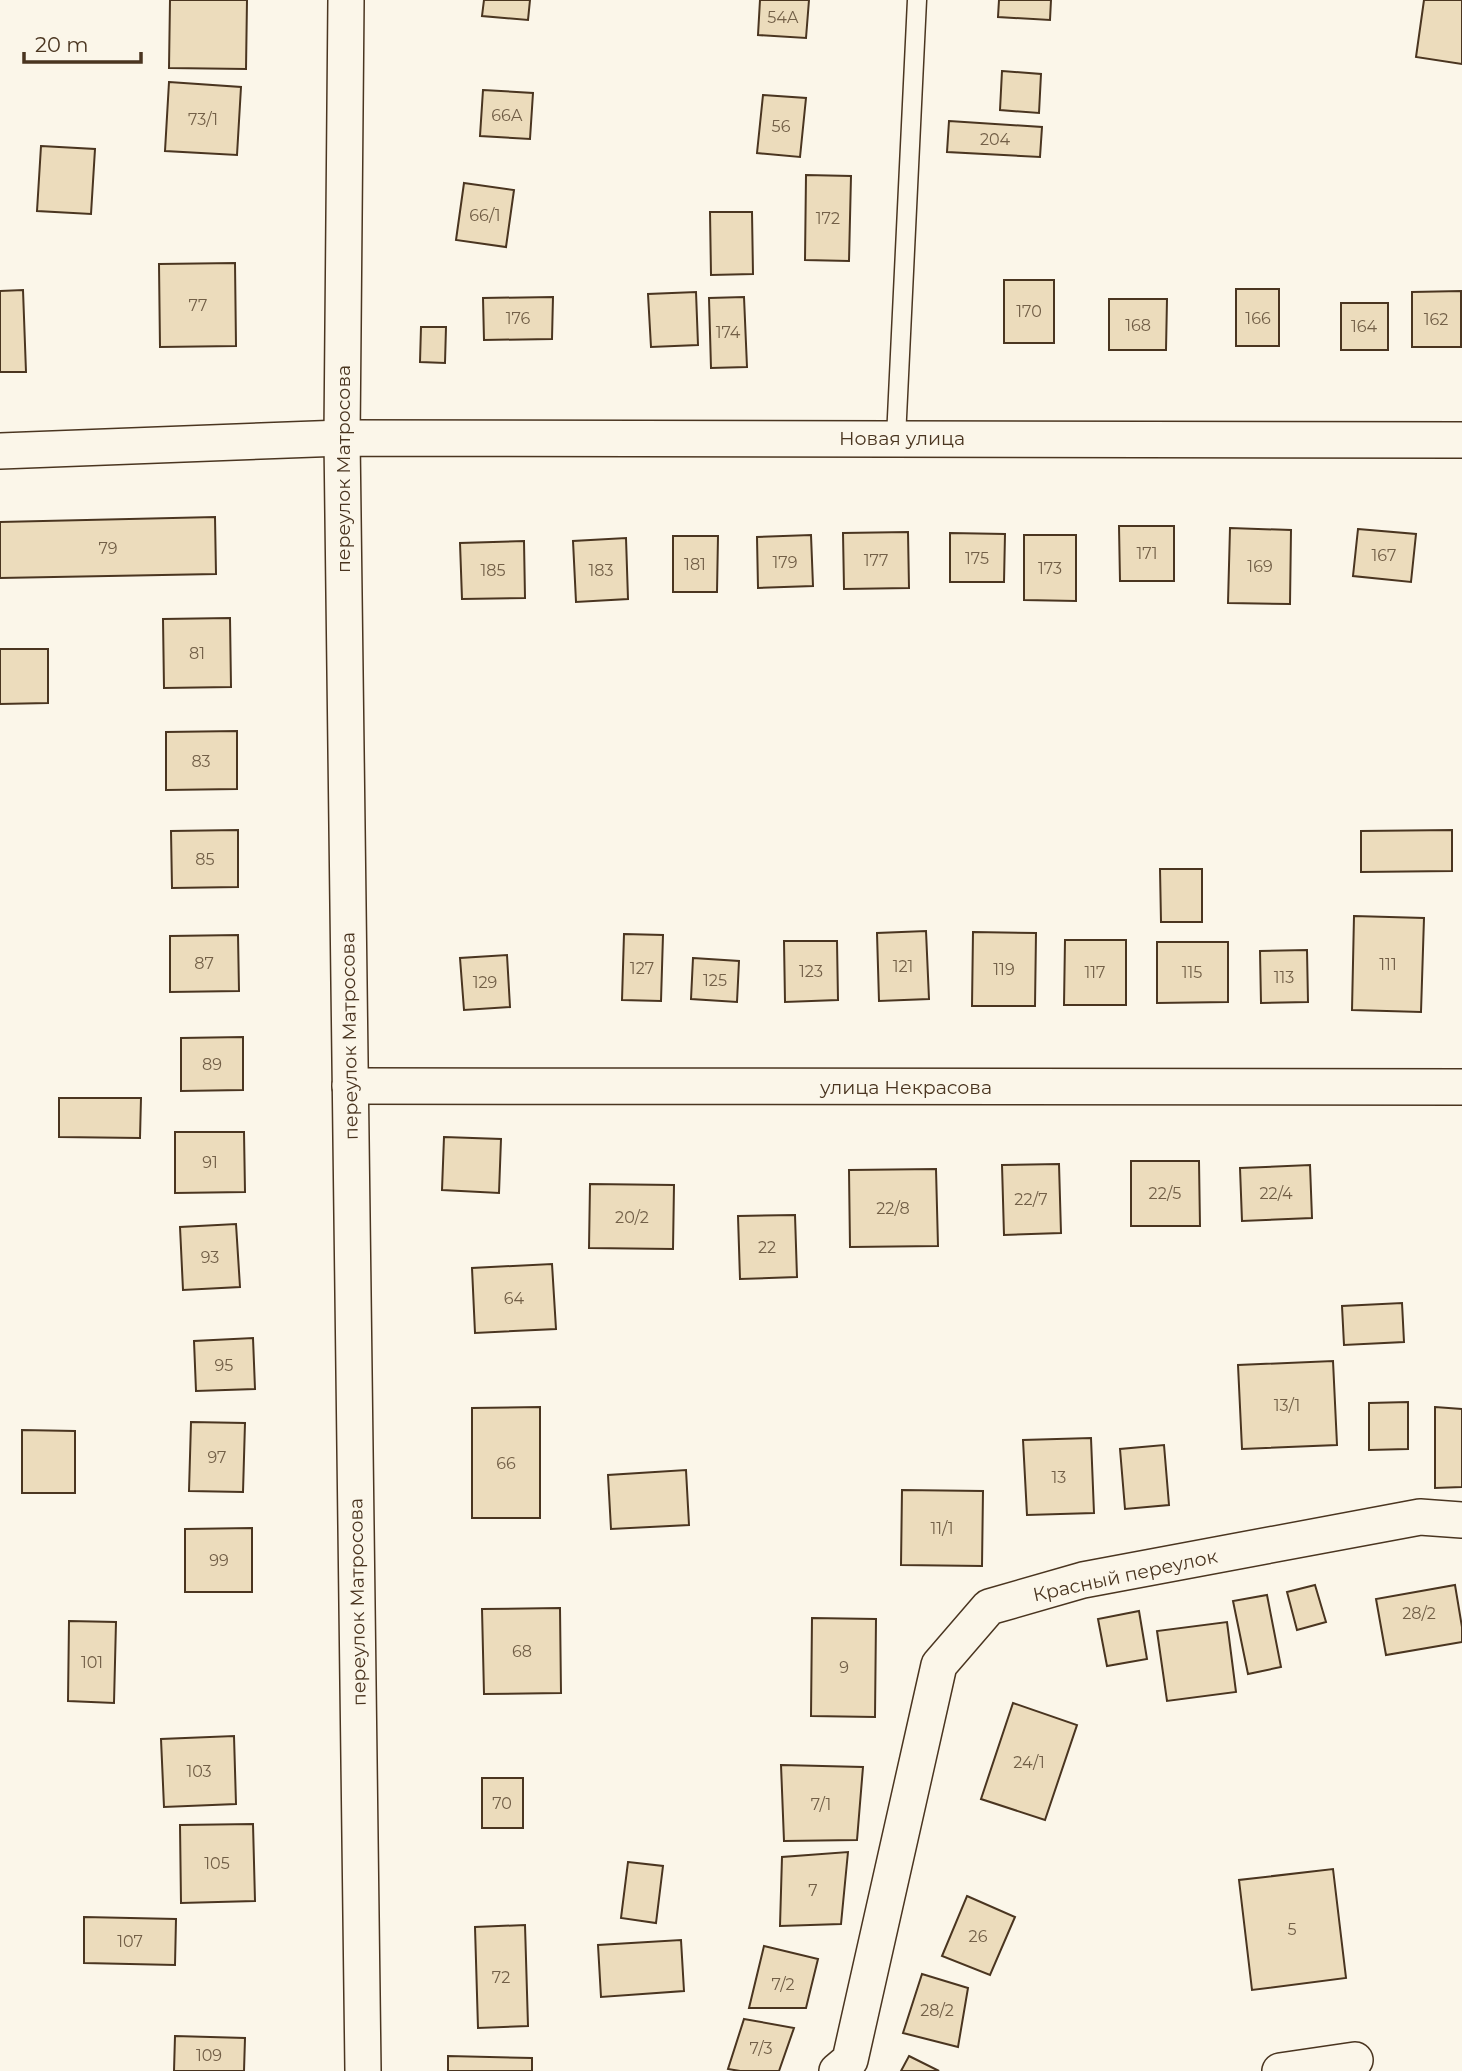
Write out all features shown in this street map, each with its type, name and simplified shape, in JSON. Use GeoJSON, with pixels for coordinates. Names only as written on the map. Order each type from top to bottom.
{"type":"FeatureCollection","features":[{"type":"Feature","properties":{"kind":"street","name":"переулок Матросова"},"geometry":{"type":"LineString","coordinates":[[346,0],[342,438],[363,2071]]}},
{"type":"Feature","properties":{"kind":"street","name":"Новая улица"},"geometry":{"type":"LineString","coordinates":[[0,451],[342,438],[1462,440]]}},
{"type":"Feature","properties":{"kind":"street","name":"улица Некрасова"},"geometry":{"type":"LineString","coordinates":[[350,1086],[1462,1087]]}},
{"type":"Feature","properties":{"kind":"street","name":"Красный переулок"},"geometry":{"type":"LineString","coordinates":[[837,2071],[850,2060],[939,1665],[989,1607],[1083,1580],[1420,1517],[1462,1520]]}},
{"type":"Feature","properties":{"kind":"street"},"geometry":{"type":"LineString","coordinates":[[1280,2071],[1355,2060]]}},
{"type":"Feature","properties":{"kind":"lane"},"geometry":{"type":"LineString","coordinates":[[896,438],[917,0]]}},
{"type":"Feature","properties":{"kind":"building"},"geometry":{"type":"Polygon","coordinates":[[[170,0],[247,0],[246,69],[169,68],[170,0]]]}},
{"type":"Feature","properties":{"kind":"building"},"geometry":{"type":"Polygon","coordinates":[[[484,0],[530,0],[528,20],[482,16],[484,0]]]}},
{"type":"Feature","properties":{"kind":"building"},"geometry":{"type":"Polygon","coordinates":[[[760,0],[809,0],[806,38],[758,35],[760,0]]]}},
{"type":"Feature","properties":{"kind":"building"},"geometry":{"type":"Polygon","coordinates":[[[999,0],[1051,0],[1050,20],[998,17],[999,0]]]}},
{"type":"Feature","properties":{"kind":"building"},"geometry":{"type":"Polygon","coordinates":[[[1424,0],[1462,0],[1462,64],[1416,57],[1424,0]]]}},
{"type":"Feature","properties":{"kind":"building"},"geometry":{"type":"Polygon","coordinates":[[[1002,71],[1041,74],[1039,113],[1000,110],[1002,71]]]}},
{"type":"Feature","properties":{"kind":"building"},"geometry":{"type":"Polygon","coordinates":[[[169,82],[241,87],[237,155],[165,151],[169,82]]]}},
{"type":"Feature","properties":{"kind":"building"},"geometry":{"type":"Polygon","coordinates":[[[483,90],[533,93],[530,139],[480,136],[483,90]]]}},
{"type":"Feature","properties":{"kind":"building"},"geometry":{"type":"Polygon","coordinates":[[[763,95],[806,98],[800,157],[757,153],[763,95]]]}},
{"type":"Feature","properties":{"kind":"building"},"geometry":{"type":"Polygon","coordinates":[[[949,121],[1042,127],[1040,157],[947,152],[949,121]]]}},
{"type":"Feature","properties":{"kind":"building"},"geometry":{"type":"Polygon","coordinates":[[[41,146],[95,149],[91,214],[37,211],[41,146]]]}},
{"type":"Feature","properties":{"kind":"building"},"geometry":{"type":"Polygon","coordinates":[[[806,175],[851,176],[849,261],[805,260],[806,175]]]}},
{"type":"Feature","properties":{"kind":"building"},"geometry":{"type":"Polygon","coordinates":[[[464,183],[514,190],[506,247],[456,240],[464,183]]]}},
{"type":"Feature","properties":{"kind":"building"},"geometry":{"type":"Polygon","coordinates":[[[710,212],[752,212],[753,274],[711,275],[710,212]]]}},
{"type":"Feature","properties":{"kind":"building"},"geometry":{"type":"Polygon","coordinates":[[[235,263],[236,346],[160,347],[159,264],[235,263]]]}},
{"type":"Feature","properties":{"kind":"building"},"geometry":{"type":"Polygon","coordinates":[[[1004,280],[1054,280],[1054,343],[1004,343],[1004,280]]]}},
{"type":"Feature","properties":{"kind":"building"},"geometry":{"type":"Polygon","coordinates":[[[1236,289],[1279,289],[1279,346],[1236,346],[1236,289]]]}},
{"type":"Feature","properties":{"kind":"building"},"geometry":{"type":"Polygon","coordinates":[[[23,290],[26,372],[0,372],[0,291],[23,290]]]}},
{"type":"Feature","properties":{"kind":"building"},"geometry":{"type":"Polygon","coordinates":[[[1461,291],[1461,347],[1412,347],[1412,292],[1461,291]]]}},
{"type":"Feature","properties":{"kind":"building"},"geometry":{"type":"Polygon","coordinates":[[[696,292],[698,345],[651,347],[648,294],[696,292]]]}},
{"type":"Feature","properties":{"kind":"building"},"geometry":{"type":"Polygon","coordinates":[[[553,297],[552,339],[484,340],[483,298],[553,297]]]}},
{"type":"Feature","properties":{"kind":"building"},"geometry":{"type":"Polygon","coordinates":[[[744,297],[747,367],[711,368],[709,298],[744,297]]]}},
{"type":"Feature","properties":{"kind":"building"},"geometry":{"type":"Polygon","coordinates":[[[1109,299],[1167,299],[1166,350],[1109,350],[1109,299]]]}},
{"type":"Feature","properties":{"kind":"building"},"geometry":{"type":"Polygon","coordinates":[[[1341,303],[1388,303],[1388,350],[1341,350],[1341,303]]]}},
{"type":"Feature","properties":{"kind":"building"},"geometry":{"type":"Polygon","coordinates":[[[421,327],[446,327],[445,363],[420,362],[421,327]]]}},
{"type":"Feature","properties":{"kind":"building"},"geometry":{"type":"Polygon","coordinates":[[[215,517],[216,574],[0,578],[0,522],[215,517]]]}},
{"type":"Feature","properties":{"kind":"building"},"geometry":{"type":"Polygon","coordinates":[[[1119,526],[1174,526],[1174,581],[1120,581],[1119,526]]]}},
{"type":"Feature","properties":{"kind":"building"},"geometry":{"type":"Polygon","coordinates":[[[1230,528],[1291,530],[1290,604],[1228,603],[1230,528]]]}},
{"type":"Feature","properties":{"kind":"building"},"geometry":{"type":"Polygon","coordinates":[[[1358,529],[1416,534],[1411,582],[1353,576],[1358,529]]]}},
{"type":"Feature","properties":{"kind":"building"},"geometry":{"type":"Polygon","coordinates":[[[908,532],[909,588],[844,589],[843,533],[908,532]]]}},
{"type":"Feature","properties":{"kind":"building"},"geometry":{"type":"Polygon","coordinates":[[[950,533],[1005,534],[1004,582],[950,582],[950,533]]]}},
{"type":"Feature","properties":{"kind":"building"},"geometry":{"type":"Polygon","coordinates":[[[811,535],[813,586],[758,588],[757,537],[811,535]]]}},
{"type":"Feature","properties":{"kind":"building"},"geometry":{"type":"Polygon","coordinates":[[[1024,535],[1076,535],[1076,601],[1024,600],[1024,535]]]}},
{"type":"Feature","properties":{"kind":"building"},"geometry":{"type":"Polygon","coordinates":[[[673,536],[718,536],[717,592],[673,592],[673,536]]]}},
{"type":"Feature","properties":{"kind":"building"},"geometry":{"type":"Polygon","coordinates":[[[626,538],[628,599],[576,602],[573,541],[626,538]]]}},
{"type":"Feature","properties":{"kind":"building"},"geometry":{"type":"Polygon","coordinates":[[[524,541],[525,598],[462,599],[460,543],[524,541]]]}},
{"type":"Feature","properties":{"kind":"building"},"geometry":{"type":"Polygon","coordinates":[[[230,618],[231,687],[164,688],[163,619],[230,618]]]}},
{"type":"Feature","properties":{"kind":"building"},"geometry":{"type":"Polygon","coordinates":[[[0,649],[48,649],[48,703],[0,704],[0,649]]]}},
{"type":"Feature","properties":{"kind":"building"},"geometry":{"type":"Polygon","coordinates":[[[237,731],[237,789],[166,790],[166,732],[237,731]]]}},
{"type":"Feature","properties":{"kind":"building"},"geometry":{"type":"Polygon","coordinates":[[[238,830],[238,887],[172,888],[171,831],[238,830]]]}},
{"type":"Feature","properties":{"kind":"building"},"geometry":{"type":"Polygon","coordinates":[[[1452,830],[1452,871],[1361,872],[1361,831],[1452,830]]]}},
{"type":"Feature","properties":{"kind":"building"},"geometry":{"type":"Polygon","coordinates":[[[1160,869],[1202,869],[1202,922],[1161,922],[1160,869]]]}},
{"type":"Feature","properties":{"kind":"building"},"geometry":{"type":"Polygon","coordinates":[[[1354,916],[1424,918],[1421,1012],[1352,1010],[1354,916]]]}},
{"type":"Feature","properties":{"kind":"building"},"geometry":{"type":"Polygon","coordinates":[[[926,931],[929,999],[879,1001],[877,933],[926,931]]]}},
{"type":"Feature","properties":{"kind":"building"},"geometry":{"type":"Polygon","coordinates":[[[973,932],[1036,933],[1035,1006],[972,1006],[973,932]]]}},
{"type":"Feature","properties":{"kind":"building"},"geometry":{"type":"Polygon","coordinates":[[[624,934],[663,935],[661,1001],[622,1000],[624,934]]]}},
{"type":"Feature","properties":{"kind":"building"},"geometry":{"type":"Polygon","coordinates":[[[238,935],[239,991],[170,992],[170,936],[238,935]]]}},
{"type":"Feature","properties":{"kind":"building"},"geometry":{"type":"Polygon","coordinates":[[[1065,940],[1126,940],[1126,1005],[1064,1005],[1065,940]]]}},
{"type":"Feature","properties":{"kind":"building"},"geometry":{"type":"Polygon","coordinates":[[[784,941],[837,941],[838,1000],[785,1002],[784,941]]]}},
{"type":"Feature","properties":{"kind":"building"},"geometry":{"type":"Polygon","coordinates":[[[1157,942],[1228,942],[1228,1002],[1157,1003],[1157,942]]]}},
{"type":"Feature","properties":{"kind":"building"},"geometry":{"type":"Polygon","coordinates":[[[1307,950],[1308,1002],[1261,1003],[1260,951],[1307,950]]]}},
{"type":"Feature","properties":{"kind":"building"},"geometry":{"type":"Polygon","coordinates":[[[507,955],[510,1007],[464,1010],[460,958],[507,955]]]}},
{"type":"Feature","properties":{"kind":"building"},"geometry":{"type":"Polygon","coordinates":[[[693,958],[739,961],[737,1002],[691,999],[693,958]]]}},
{"type":"Feature","properties":{"kind":"building"},"geometry":{"type":"Polygon","coordinates":[[[243,1037],[243,1090],[181,1091],[181,1038],[243,1037]]]}},
{"type":"Feature","properties":{"kind":"building"},"geometry":{"type":"Polygon","coordinates":[[[59,1098],[141,1098],[140,1138],[59,1137],[59,1098]]]}},
{"type":"Feature","properties":{"kind":"building"},"geometry":{"type":"Polygon","coordinates":[[[175,1132],[244,1132],[245,1192],[175,1193],[175,1132]]]}},
{"type":"Feature","properties":{"kind":"building"},"geometry":{"type":"Polygon","coordinates":[[[444,1137],[501,1139],[499,1193],[442,1190],[444,1137]]]}},
{"type":"Feature","properties":{"kind":"building"},"geometry":{"type":"Polygon","coordinates":[[[1131,1161],[1199,1161],[1200,1226],[1131,1226],[1131,1161]]]}},
{"type":"Feature","properties":{"kind":"building"},"geometry":{"type":"Polygon","coordinates":[[[1059,1164],[1061,1233],[1004,1235],[1002,1165],[1059,1164]]]}},
{"type":"Feature","properties":{"kind":"building"},"geometry":{"type":"Polygon","coordinates":[[[1310,1165],[1312,1218],[1242,1221],[1240,1168],[1310,1165]]]}},
{"type":"Feature","properties":{"kind":"building"},"geometry":{"type":"Polygon","coordinates":[[[936,1169],[938,1246],[850,1247],[849,1170],[936,1169]]]}},
{"type":"Feature","properties":{"kind":"building"},"geometry":{"type":"Polygon","coordinates":[[[590,1184],[674,1185],[673,1249],[589,1248],[590,1184]]]}},
{"type":"Feature","properties":{"kind":"building"},"geometry":{"type":"Polygon","coordinates":[[[795,1215],[797,1277],[740,1279],[738,1216],[795,1215]]]}},
{"type":"Feature","properties":{"kind":"building"},"geometry":{"type":"Polygon","coordinates":[[[236,1224],[240,1287],[183,1290],[180,1227],[236,1224]]]}},
{"type":"Feature","properties":{"kind":"building"},"geometry":{"type":"Polygon","coordinates":[[[552,1264],[556,1329],[475,1333],[472,1268],[552,1264]]]}},
{"type":"Feature","properties":{"kind":"building"},"geometry":{"type":"Polygon","coordinates":[[[1402,1303],[1404,1342],[1344,1345],[1342,1306],[1402,1303]]]}},
{"type":"Feature","properties":{"kind":"building"},"geometry":{"type":"Polygon","coordinates":[[[253,1338],[255,1389],[196,1391],[194,1341],[253,1338]]]}},
{"type":"Feature","properties":{"kind":"building"},"geometry":{"type":"Polygon","coordinates":[[[1333,1361],[1337,1445],[1242,1449],[1238,1365],[1333,1361]]]}},
{"type":"Feature","properties":{"kind":"building"},"geometry":{"type":"Polygon","coordinates":[[[1408,1402],[1408,1449],[1369,1450],[1369,1403],[1408,1402]]]}},
{"type":"Feature","properties":{"kind":"building"},"geometry":{"type":"Polygon","coordinates":[[[540,1407],[540,1518],[472,1518],[472,1408],[540,1407]]]}},
{"type":"Feature","properties":{"kind":"building"},"geometry":{"type":"Polygon","coordinates":[[[1435,1407],[1462,1409],[1462,1487],[1435,1488],[1435,1407]]]}},
{"type":"Feature","properties":{"kind":"building"},"geometry":{"type":"Polygon","coordinates":[[[191,1422],[245,1423],[243,1492],[189,1491],[191,1422]]]}},
{"type":"Feature","properties":{"kind":"building"},"geometry":{"type":"Polygon","coordinates":[[[22,1430],[75,1431],[75,1493],[22,1493],[22,1430]]]}},
{"type":"Feature","properties":{"kind":"building"},"geometry":{"type":"Polygon","coordinates":[[[1091,1438],[1094,1513],[1027,1515],[1023,1440],[1091,1438]]]}},
{"type":"Feature","properties":{"kind":"building"},"geometry":{"type":"Polygon","coordinates":[[[1164,1445],[1169,1505],[1125,1509],[1120,1449],[1164,1445]]]}},
{"type":"Feature","properties":{"kind":"building"},"geometry":{"type":"Polygon","coordinates":[[[686,1470],[689,1525],[611,1529],[608,1475],[686,1470]]]}},
{"type":"Feature","properties":{"kind":"building"},"geometry":{"type":"Polygon","coordinates":[[[902,1490],[983,1491],[982,1566],[901,1565],[902,1490]]]}},
{"type":"Feature","properties":{"kind":"building"},"geometry":{"type":"Polygon","coordinates":[[[252,1528],[252,1592],[185,1592],[185,1529],[252,1528]]]}},
{"type":"Feature","properties":{"kind":"building"},"geometry":{"type":"Polygon","coordinates":[[[1315,1585],[1326,1622],[1297,1630],[1287,1592],[1315,1585]]]}},
{"type":"Feature","properties":{"kind":"building"},"geometry":{"type":"Polygon","coordinates":[[[1455,1585],[1462,1642],[1386,1655],[1376,1599],[1455,1585]]]}},
{"type":"Feature","properties":{"kind":"building"},"geometry":{"type":"Polygon","coordinates":[[[1267,1595],[1281,1667],[1248,1674],[1233,1601],[1267,1595]]]}},
{"type":"Feature","properties":{"kind":"building"},"geometry":{"type":"Polygon","coordinates":[[[560,1608],[561,1693],[484,1694],[482,1609],[560,1608]]]}},
{"type":"Feature","properties":{"kind":"building"},"geometry":{"type":"Polygon","coordinates":[[[1139,1611],[1147,1659],[1107,1666],[1098,1619],[1139,1611]]]}},
{"type":"Feature","properties":{"kind":"building"},"geometry":{"type":"Polygon","coordinates":[[[812,1618],[876,1619],[875,1717],[811,1716],[812,1618]]]}},
{"type":"Feature","properties":{"kind":"building"},"geometry":{"type":"Polygon","coordinates":[[[69,1621],[116,1622],[114,1703],[68,1701],[69,1621]]]}},
{"type":"Feature","properties":{"kind":"building"},"geometry":{"type":"Polygon","coordinates":[[[1227,1622],[1236,1692],[1167,1701],[1157,1631],[1227,1622]]]}},
{"type":"Feature","properties":{"kind":"building"},"geometry":{"type":"Polygon","coordinates":[[[1013,1703],[1077,1725],[1045,1820],[981,1799],[1013,1703]]]}},
{"type":"Feature","properties":{"kind":"building"},"geometry":{"type":"Polygon","coordinates":[[[234,1736],[236,1804],[164,1807],[161,1739],[234,1736]]]}},
{"type":"Feature","properties":{"kind":"building"},"geometry":{"type":"Polygon","coordinates":[[[781,1765],[863,1767],[857,1840],[784,1841],[781,1765]]]}},
{"type":"Feature","properties":{"kind":"building"},"geometry":{"type":"Polygon","coordinates":[[[482,1778],[523,1778],[523,1828],[482,1828],[482,1778]]]}},
{"type":"Feature","properties":{"kind":"building"},"geometry":{"type":"Polygon","coordinates":[[[253,1824],[255,1901],[181,1903],[180,1825],[253,1824]]]}},
{"type":"Feature","properties":{"kind":"building"},"geometry":{"type":"Polygon","coordinates":[[[848,1852],[841,1924],[780,1926],[782,1857],[848,1852]]]}},
{"type":"Feature","properties":{"kind":"building"},"geometry":{"type":"Polygon","coordinates":[[[628,1862],[663,1866],[656,1923],[621,1918],[628,1862]]]}},
{"type":"Feature","properties":{"kind":"building"},"geometry":{"type":"Polygon","coordinates":[[[1333,1869],[1346,1978],[1252,1990],[1239,1880],[1333,1869]]]}},
{"type":"Feature","properties":{"kind":"building"},"geometry":{"type":"Polygon","coordinates":[[[967,1896],[1015,1917],[990,1975],[942,1956],[967,1896]]]}},
{"type":"Feature","properties":{"kind":"building"},"geometry":{"type":"Polygon","coordinates":[[[84,1917],[176,1919],[175,1965],[84,1963],[84,1917]]]}},
{"type":"Feature","properties":{"kind":"building"},"geometry":{"type":"Polygon","coordinates":[[[525,1925],[528,2026],[478,2028],[475,1927],[525,1925]]]}},
{"type":"Feature","properties":{"kind":"building"},"geometry":{"type":"Polygon","coordinates":[[[681,1940],[684,1991],[601,1997],[598,1945],[681,1940]]]}},
{"type":"Feature","properties":{"kind":"building"},"geometry":{"type":"Polygon","coordinates":[[[764,1946],[818,1959],[806,2008],[749,2008],[764,1946]]]}},
{"type":"Feature","properties":{"kind":"building"},"geometry":{"type":"Polygon","coordinates":[[[922,1974],[968,1988],[958,2047],[903,2033],[922,1974]]]}},
{"type":"Feature","properties":{"kind":"building"},"geometry":{"type":"Polygon","coordinates":[[[744,2019],[794,2028],[779,2071],[728,2069],[744,2019]]]}},
{"type":"Feature","properties":{"kind":"building"},"geometry":{"type":"Polygon","coordinates":[[[175,2036],[245,2038],[244,2071],[174,2071],[175,2036]]]}},
{"type":"Feature","properties":{"kind":"building"},"geometry":{"type":"Polygon","coordinates":[[[448,2056],[532,2058],[532,2071],[448,2071],[448,2056]]]}},
{"type":"Feature","properties":{"kind":"building"},"geometry":{"type":"Polygon","coordinates":[[[909,2056],[939,2071],[901,2071],[909,2056]]]}}]}
